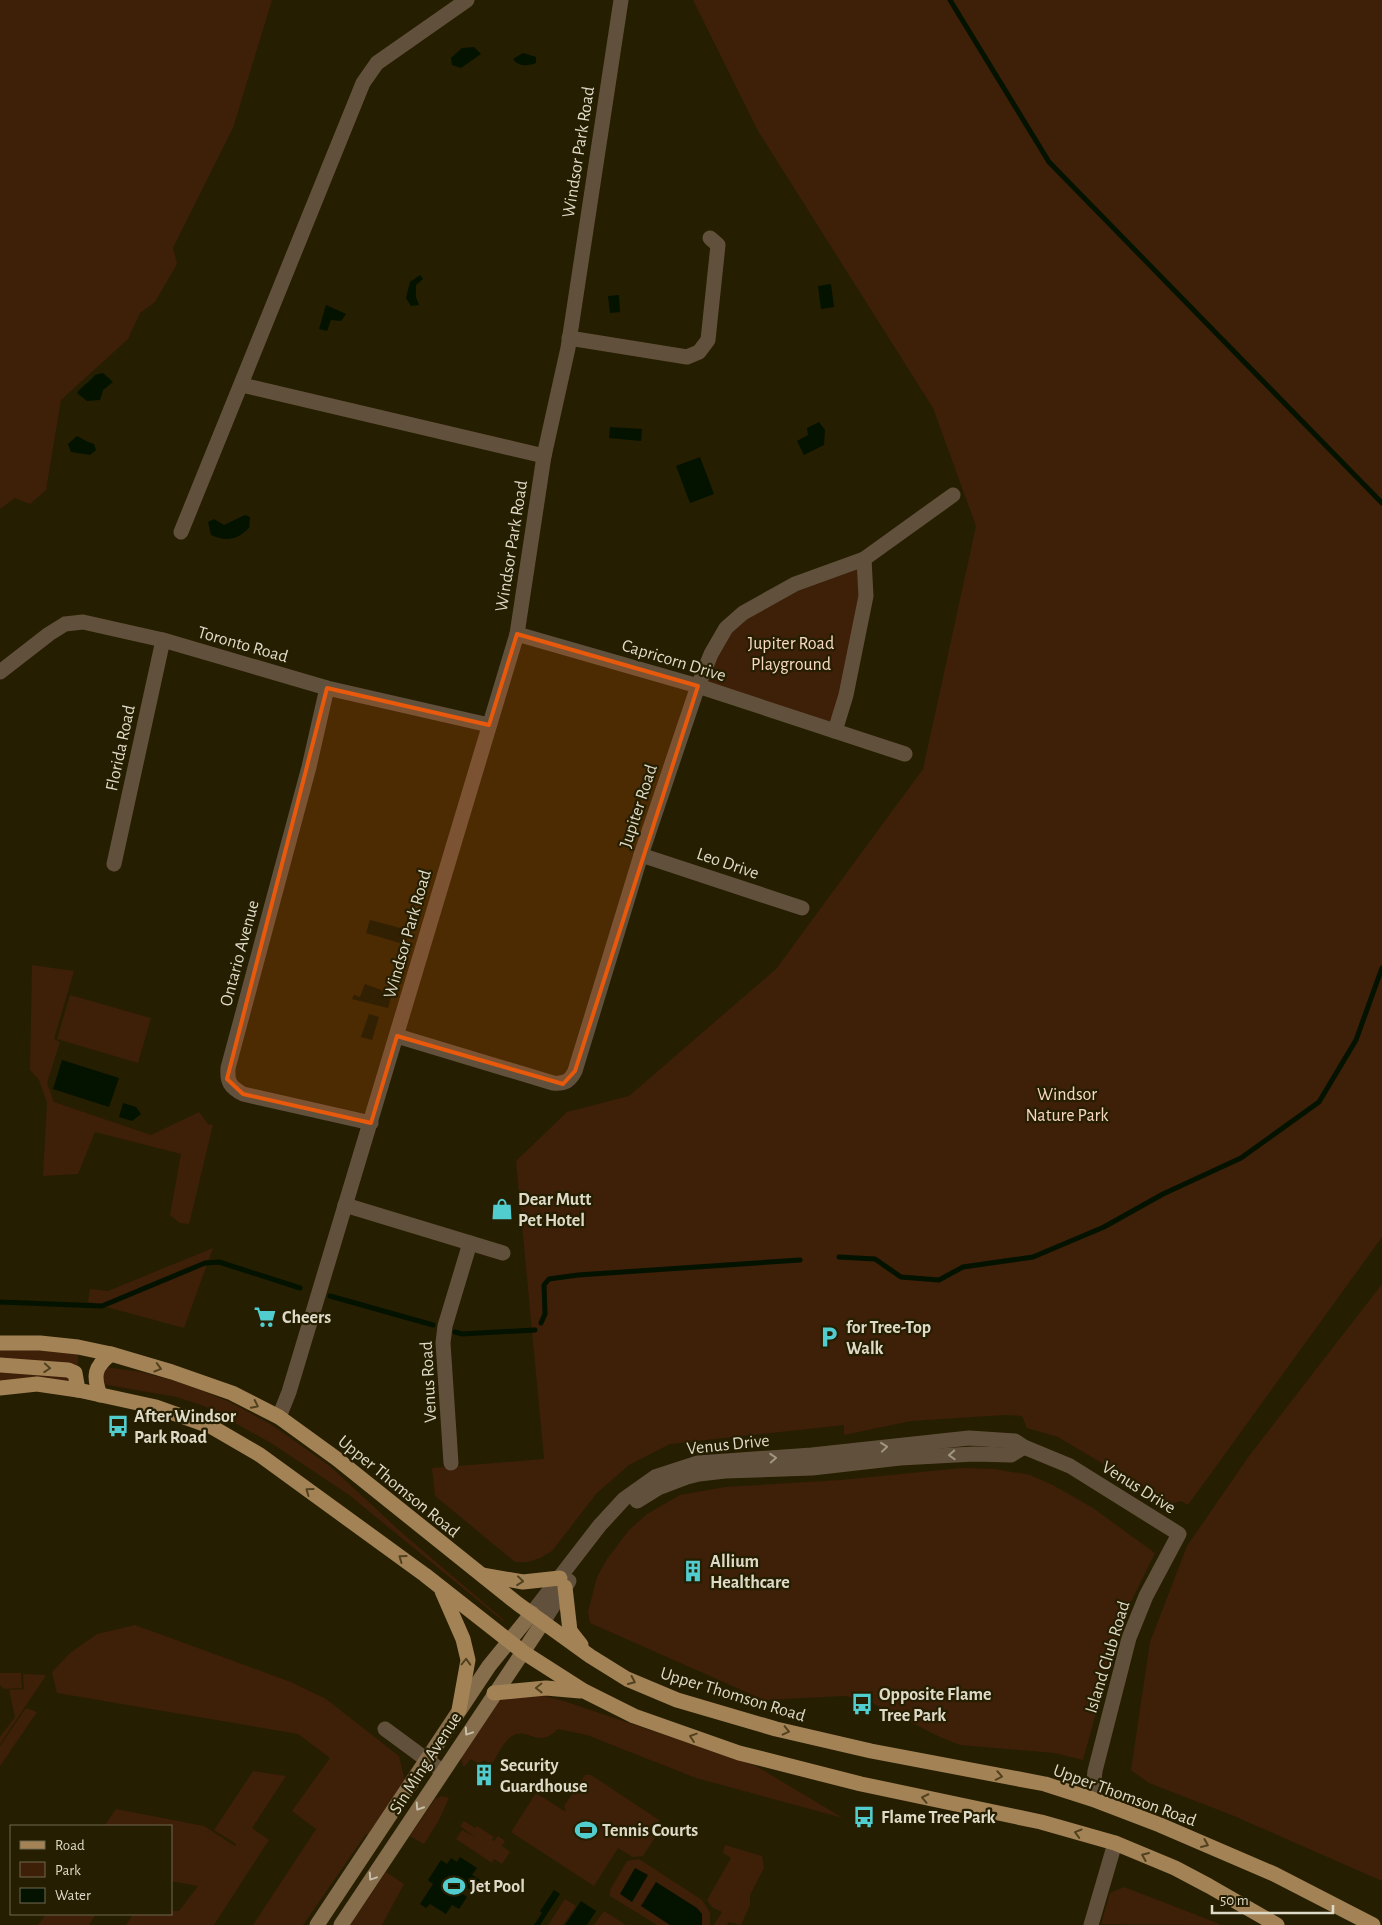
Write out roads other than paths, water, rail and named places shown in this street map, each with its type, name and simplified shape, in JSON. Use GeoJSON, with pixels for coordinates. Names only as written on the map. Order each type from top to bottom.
{"type":"FeatureCollection","features":[{"type":"Feature","properties":{"kind":"main road","name":"Upper Thomson Road"},"geometry":{"type":"LineString","coordinates":[[0,1343],[40,1342],[111,1354],[172,1372],[232,1393],[279,1416],[337,1459],[481,1575],[590,1656],[627,1678],[676,1700],[776,1729],[871,1751],[1045,1784],[1092,1798],[1274,1874],[1373,1925]]}},
{"type":"Feature","properties":{"kind":"main road"},"geometry":{"type":"LineString","coordinates":[[100,1395],[96,1385],[96,1371],[111,1354]]}},
{"type":"Feature","properties":{"kind":"main road"},"geometry":{"type":"LineString","coordinates":[[0,1365],[68,1370],[75,1373],[78,1390]]}},
{"type":"Feature","properties":{"kind":"main road"},"geometry":{"type":"LineString","coordinates":[[0,1388],[37,1384],[78,1390],[156,1407],[212,1427],[260,1455],[523,1652],[584,1691],[634,1716],[739,1753],[861,1784],[1041,1822],[1115,1843],[1183,1873],[1277,1925]]}},
{"type":"Feature","properties":{"kind":"main road"},"geometry":{"type":"LineString","coordinates":[[481,1575],[523,1582],[562,1583],[570,1630],[590,1656]]}},
{"type":"Feature","properties":{"kind":"main road"},"geometry":{"type":"LineString","coordinates":[[440,1588],[463,1639],[468,1660],[459,1710]]}},
{"type":"Feature","properties":{"kind":"main road","name":"Venus Drive"},"geometry":{"type":"LineString","coordinates":[[510,1642],[537,1618]]}},
{"type":"Feature","properties":{"kind":"main road","name":"Sin Ming Avenue"},"geometry":{"type":"LineString","coordinates":[[341,1925],[523,1652],[537,1618]]}},
{"type":"Feature","properties":{"kind":"main road","name":"Sin Ming Avenue"},"geometry":{"type":"LineString","coordinates":[[317,1925],[459,1710],[490,1666],[510,1642]]}},
{"type":"Feature","properties":{"kind":"main road"},"geometry":{"type":"LineString","coordinates":[[494,1693],[546,1688],[584,1691]]}},
{"type":"Feature","properties":{"kind":"street"},"geometry":{"type":"LineString","coordinates":[[181,532],[359,92],[369,73],[377,63],[467,0]]}},
{"type":"Feature","properties":{"kind":"street","name":"Windsor Park Road"},"geometry":{"type":"LineString","coordinates":[[279,1416],[289,1392],[371,1123],[517,634],[544,456],[569,338],[621,0]]}},
{"type":"Feature","properties":{"kind":"street"},"geometry":{"type":"LineString","coordinates":[[569,338],[687,357],[699,352],[708,340],[718,245],[710,238]]}},
{"type":"Feature","properties":{"kind":"street"},"geometry":{"type":"LineString","coordinates":[[242,385],[544,456]]}},
{"type":"Feature","properties":{"kind":"street","name":"Jupiter Road"},"geometry":{"type":"LineString","coordinates":[[397,1036],[553,1083],[563,1084],[570,1080],[575,1071],[642,855],[698,686],[711,654],[726,628],[743,613],[795,584],[864,559],[952,495]]}},
{"type":"Feature","properties":{"kind":"street"},"geometry":{"type":"LineString","coordinates":[[835,731],[846,695],[866,596],[864,559]]}},
{"type":"Feature","properties":{"kind":"street","name":"Toronto Road"},"geometry":{"type":"LineString","coordinates":[[0,672],[49,634],[66,624],[83,622],[163,640],[327,688],[489,725]]}},
{"type":"Feature","properties":{"kind":"street","name":"Capricorn Drive"},"geometry":{"type":"LineString","coordinates":[[517,634],[698,686],[905,754]]}},
{"type":"Feature","properties":{"kind":"street","name":"Florida Road"},"geometry":{"type":"LineString","coordinates":[[114,864],[163,640]]}},
{"type":"Feature","properties":{"kind":"street","name":"Ontario Avenue"},"geometry":{"type":"LineString","coordinates":[[327,688],[309,767],[250,983],[228,1068],[227,1079],[233,1088],[243,1094],[371,1123]]}},
{"type":"Feature","properties":{"kind":"street","name":"Leo Drive"},"geometry":{"type":"LineString","coordinates":[[642,855],[802,908]]}},
{"type":"Feature","properties":{"kind":"street"},"geometry":{"type":"LineString","coordinates":[[345,1205],[503,1253]]}},
{"type":"Feature","properties":{"kind":"street","name":"Venus Road"},"geometry":{"type":"LineString","coordinates":[[452,1464],[443,1343],[445,1326],[470,1243]]}},
{"type":"Feature","properties":{"kind":"street","name":"Venus Drive"},"geometry":{"type":"LineString","coordinates":[[537,1618],[600,1525],[655,1477],[698,1463],[812,1455],[969,1438],[1015,1441],[1024,1447],[1070,1466],[1179,1534]]}},
{"type":"Feature","properties":{"kind":"street","name":"Island Club Road"},"geometry":{"type":"LineString","coordinates":[[1092,1798],[1095,1771],[1129,1638],[1146,1596],[1179,1534]]}},
{"type":"Feature","properties":{"kind":"street"},"geometry":{"type":"LineString","coordinates":[[385,1729],[442,1771]]}},
{"type":"Feature","properties":{"kind":"street"},"geometry":{"type":"LineString","coordinates":[[1091,1925],[1115,1843]]}},
{"type":"Feature","properties":{"kind":"water"},"geometry":{"type":"Polygon","coordinates":[[[474,47],[481,54],[461,68],[452,65],[451,58],[462,48],[474,47]]]}},
{"type":"Feature","properties":{"kind":"water"},"geometry":{"type":"Polygon","coordinates":[[[523,53],[536,57],[536,63],[523,65],[513,59],[523,53]]]}},
{"type":"Feature","properties":{"kind":"water"},"geometry":{"type":"Polygon","coordinates":[[[420,275],[423,279],[416,285],[416,297],[419,305],[411,306],[406,298],[410,282],[420,275]]]}},
{"type":"Feature","properties":{"kind":"water"},"geometry":{"type":"Polygon","coordinates":[[[831,284],[834,307],[821,309],[818,286],[831,284]]]}},
{"type":"Feature","properties":{"kind":"water"},"geometry":{"type":"Polygon","coordinates":[[[619,295],[620,312],[610,313],[608,296],[619,295]]]}},
{"type":"Feature","properties":{"kind":"water"},"geometry":{"type":"Polygon","coordinates":[[[326,305],[346,314],[341,321],[331,320],[327,331],[319,329],[326,305]]]}},
{"type":"Feature","properties":{"kind":"water"},"geometry":{"type":"Polygon","coordinates":[[[103,373],[113,382],[103,390],[100,400],[87,401],[77,393],[95,375],[103,373]]]}},
{"type":"Feature","properties":{"kind":"water"},"geometry":{"type":"Polygon","coordinates":[[[819,422],[825,430],[824,445],[804,455],[797,441],[808,435],[807,428],[819,422]]]}},
{"type":"Feature","properties":{"kind":"water"},"geometry":{"type":"Polygon","coordinates":[[[610,427],[642,429],[641,441],[609,438],[610,427]]]}},
{"type":"Feature","properties":{"kind":"water"},"geometry":{"type":"Polygon","coordinates":[[[77,436],[94,444],[96,450],[90,455],[71,452],[68,444],[77,436]]]}},
{"type":"Feature","properties":{"kind":"water"},"geometry":{"type":"Polygon","coordinates":[[[700,457],[714,494],[690,503],[676,466],[700,457]]]}},
{"type":"Feature","properties":{"kind":"water"},"geometry":{"type":"Polygon","coordinates":[[[245,515],[250,517],[249,528],[240,535],[232,539],[222,539],[211,535],[208,522],[214,519],[224,525],[245,515]]]}},
{"type":"Feature","properties":{"kind":"water"},"geometry":{"type":"Polygon","coordinates":[[[370,920],[404,929],[400,943],[366,933],[370,920]]]}},
{"type":"Feature","properties":{"kind":"water"},"geometry":{"type":"Polygon","coordinates":[[[365,984],[392,994],[388,1008],[352,999],[354,995],[360,997],[365,984]]]}},
{"type":"Feature","properties":{"kind":"water"},"geometry":{"type":"Polygon","coordinates":[[[369,1014],[379,1017],[372,1040],[361,1037],[369,1014]]]}},
{"type":"Feature","properties":{"kind":"water"},"geometry":{"type":"Polygon","coordinates":[[[62,1060],[119,1078],[109,1107],[53,1089],[62,1060]]]}},
{"type":"Feature","properties":{"kind":"water"},"geometry":{"type":"Polygon","coordinates":[[[123,1103],[136,1107],[141,1114],[132,1121],[119,1117],[123,1103]]]}},
{"type":"Feature","properties":{"kind":"water","name":"Jet Pool"},"geometry":{"type":"Polygon","coordinates":[[[460,1857],[477,1868],[472,1875],[480,1880],[472,1891],[467,1888],[463,1894],[467,1897],[459,1909],[452,1905],[446,1914],[430,1904],[426,1908],[420,1904],[433,1884],[428,1880],[441,1860],[447,1864],[451,1858],[457,1862],[460,1857]]]}},
{"type":"Feature","properties":{"kind":"water"},"geometry":{"type":"Polygon","coordinates":[[[635,1868],[648,1875],[632,1902],[620,1894],[635,1868]]]}},
{"type":"Feature","properties":{"kind":"water"},"geometry":{"type":"Polygon","coordinates":[[[656,1882],[697,1908],[702,1914],[702,1925],[670,1925],[641,1906],[656,1882]]]}},
{"type":"Feature","properties":{"kind":"water"},"geometry":{"type":"Polygon","coordinates":[[[554,1890],[560,1894],[540,1925],[534,1925],[542,1913],[540,1911],[554,1890]]]}},
{"type":"Feature","properties":{"kind":"water"},"geometry":{"type":"Polygon","coordinates":[[[581,1901],[596,1911],[587,1925],[565,1925],[581,1901]]]}},
{"type":"Feature","properties":{"kind":"waterway"},"geometry":{"type":"LineString","coordinates":[[950,0],[1049,162],[1382,503]]}},
{"type":"Feature","properties":{"kind":"waterway"},"geometry":{"type":"LineString","coordinates":[[839,1257],[875,1259],[901,1277],[939,1280],[963,1267],[1033,1257],[1104,1227],[1163,1194],[1241,1158],[1319,1102],[1356,1040],[1382,968]]}},
{"type":"Feature","properties":{"kind":"waterway"},"geometry":{"type":"LineString","coordinates":[[541,1323],[545,1314],[544,1285],[549,1279],[578,1275],[800,1260]]}},
{"type":"Feature","properties":{"kind":"waterway"},"geometry":{"type":"LineString","coordinates":[[0,1302],[102,1306],[205,1263],[219,1262],[300,1288]]}},
{"type":"Feature","properties":{"kind":"waterway"},"geometry":{"type":"LineString","coordinates":[[330,1296],[433,1325]]}},
{"type":"Feature","properties":{"kind":"waterway"},"geometry":{"type":"LineString","coordinates":[[455,1332],[462,1334],[535,1330]]}},
{"type":"Feature","properties":{"kind":"place","name":"Dear Mutt Pet Hotel"},"geometry":{"type":"Point","coordinates":[502,1209]}},
{"type":"Feature","properties":{"kind":"place","name":"Cheers"},"geometry":{"type":"Point","coordinates":[265,1317]}},
{"type":"Feature","properties":{"kind":"place","name":"for Tree-Top Walk"},"geometry":{"type":"Point","coordinates":[829,1337]}},
{"type":"Feature","properties":{"kind":"place","name":"After Windsor Park Road"},"geometry":{"type":"Point","coordinates":[118,1426]}},
{"type":"Feature","properties":{"kind":"place","name":"Allium Healthcare"},"geometry":{"type":"Point","coordinates":[693,1571]}},
{"type":"Feature","properties":{"kind":"place","name":"Opposite Flame Tree Park"},"geometry":{"type":"Point","coordinates":[862,1704]}},
{"type":"Feature","properties":{"kind":"place","name":"Security Guardhouse"},"geometry":{"type":"Point","coordinates":[484,1775]}},
{"type":"Feature","properties":{"kind":"place","name":"Flame Tree Park"},"geometry":{"type":"Point","coordinates":[864,1817]}},
{"type":"Feature","properties":{"kind":"place","name":"Tennis Courts"},"geometry":{"type":"Point","coordinates":[586,1830]}},
{"type":"Feature","properties":{"kind":"place","name":"Jet Pool"},"geometry":{"type":"Point","coordinates":[454,1886]}},
{"type":"Feature","properties":{"kind":"park label","name":"Jupiter Road Playground"},"geometry":{"type":"Point","coordinates":[791,653]}},
{"type":"Feature","properties":{"kind":"park label","name":"Windsor Nature Park"},"geometry":{"type":"Point","coordinates":[1067,1104]}}]}
